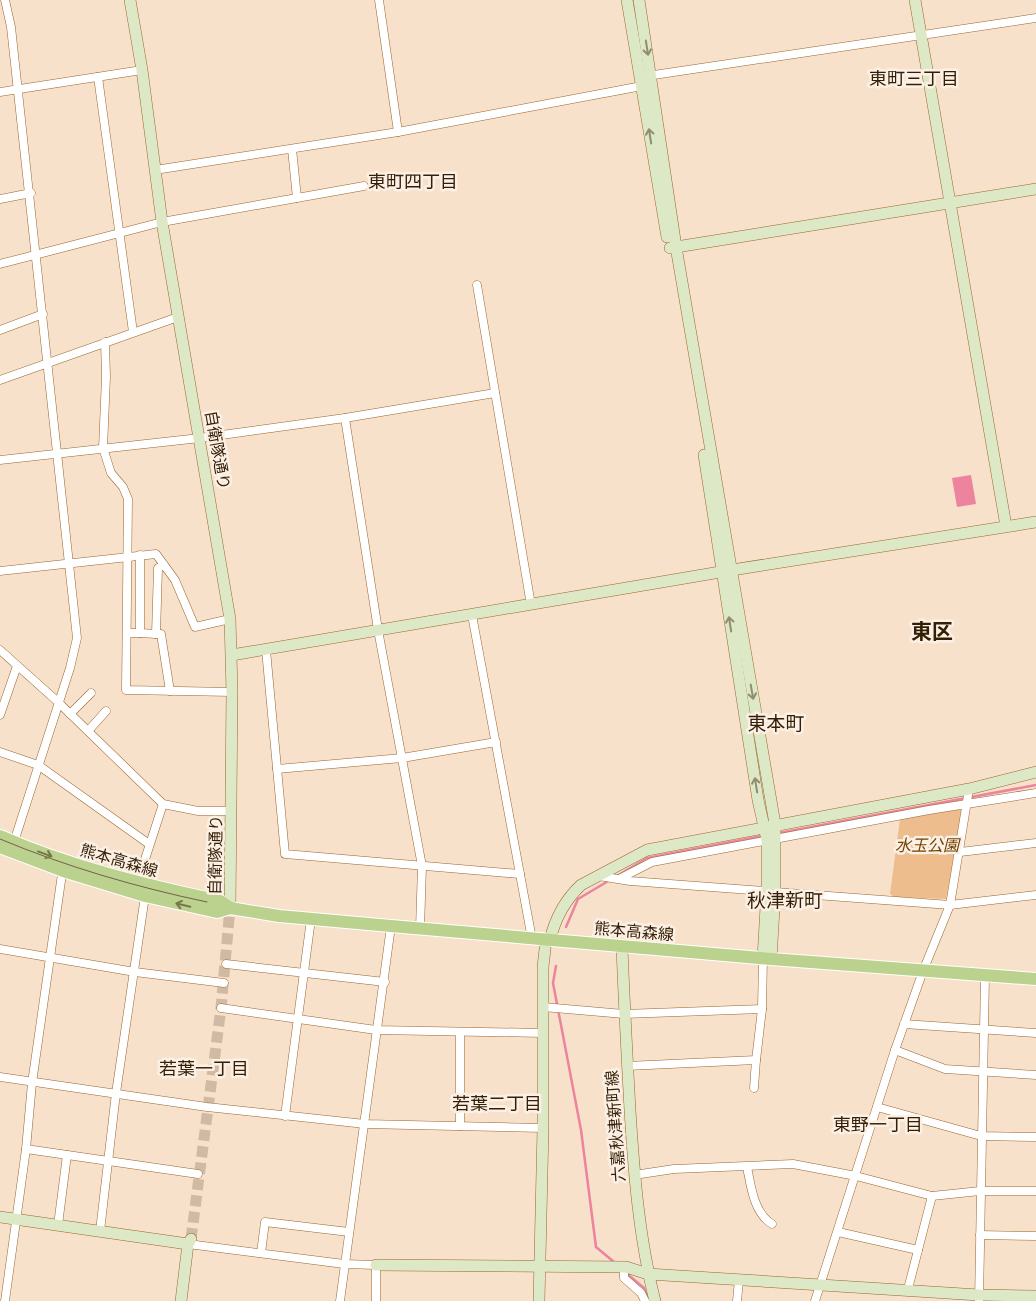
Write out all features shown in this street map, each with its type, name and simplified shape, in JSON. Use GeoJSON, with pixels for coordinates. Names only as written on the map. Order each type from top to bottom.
{"type":"FeatureCollection","features":[{"type":"Feature","properties":{"kind":"main road","name":"熊本高森線"},"geometry":{"type":"LineString","coordinates":[[0,836],[9,847],[145,896],[217,912],[230,908],[311,919],[622,947],[1036,979]]}},
{"type":"Feature","properties":{"kind":"main road","name":"熊本高森線"},"geometry":{"type":"LineString","coordinates":[[63,866],[220,901],[230,908]]}},
{"type":"Feature","properties":{"kind":"street"},"geometry":{"type":"LineString","coordinates":[[5,0],[11,27],[37,254],[76,638],[70,668],[9,847]]}},
{"type":"Feature","properties":{"kind":"street","name":"自衛隊通り"},"geometry":{"type":"LineString","coordinates":[[130,0],[142,70],[162,222],[230,619],[232,655],[230,908]]}},
{"type":"Feature","properties":{"kind":"street"},"geometry":{"type":"LineString","coordinates":[[379,0],[398,132]]}},
{"type":"Feature","properties":{"kind":"street"},"geometry":{"type":"LineString","coordinates":[[627,0],[644,80],[770,832],[771,891],[767,958],[754,1088]]}},
{"type":"Feature","properties":{"kind":"street"},"geometry":{"type":"LineString","coordinates":[[639,0],[644,80]]}},
{"type":"Feature","properties":{"kind":"street"},"geometry":{"type":"LineString","coordinates":[[915,0],[1006,526]]}},
{"type":"Feature","properties":{"kind":"street"},"geometry":{"type":"LineString","coordinates":[[154,170],[398,132],[644,80],[920,33],[1036,18]]}},
{"type":"Feature","properties":{"kind":"street"},"geometry":{"type":"LineString","coordinates":[[0,92],[142,70]]}},
{"type":"Feature","properties":{"kind":"street"},"geometry":{"type":"LineString","coordinates":[[98,77],[133,332]]}},
{"type":"Feature","properties":{"kind":"street"},"geometry":{"type":"LineString","coordinates":[[292,149],[297,198]]}},
{"type":"Feature","properties":{"kind":"street"},"geometry":{"type":"LineString","coordinates":[[0,264],[162,222],[364,186]]}},
{"type":"Feature","properties":{"kind":"street"},"geometry":{"type":"LineString","coordinates":[[672,248],[1036,189]]}},
{"type":"Feature","properties":{"kind":"street"},"geometry":{"type":"LineString","coordinates":[[0,199],[30,193]]}},
{"type":"Feature","properties":{"kind":"street"},"geometry":{"type":"LineString","coordinates":[[477,285],[531,605]]}},
{"type":"Feature","properties":{"kind":"street"},"geometry":{"type":"LineString","coordinates":[[0,330],[43,314]]}},
{"type":"Feature","properties":{"kind":"street"},"geometry":{"type":"LineString","coordinates":[[0,380],[178,317]]}},
{"type":"Feature","properties":{"kind":"street"},"geometry":{"type":"LineString","coordinates":[[105,342],[106,377],[103,448],[111,473],[123,487],[128,499],[126,690],[232,692]]}},
{"type":"Feature","properties":{"kind":"street"},"geometry":{"type":"LineString","coordinates":[[0,460],[200,438],[344,418],[495,393]]}},
{"type":"Feature","properties":{"kind":"street"},"geometry":{"type":"LineString","coordinates":[[344,418],[378,630],[422,866],[420,929]]}},
{"type":"Feature","properties":{"kind":"street"},"geometry":{"type":"LineString","coordinates":[[232,655],[727,571],[1036,522]]}},
{"type":"Feature","properties":{"kind":"street"},"geometry":{"type":"LineString","coordinates":[[0,571],[156,554],[175,580],[195,627],[230,619]]}},
{"type":"Feature","properties":{"kind":"street"},"geometry":{"type":"LineString","coordinates":[[140,555],[140,634]]}},
{"type":"Feature","properties":{"kind":"street"},"geometry":{"type":"LineString","coordinates":[[156,634],[158,568],[164,565]]}},
{"type":"Feature","properties":{"kind":"street"},"geometry":{"type":"LineString","coordinates":[[472,615],[532,939]]}},
{"type":"Feature","properties":{"kind":"street"},"geometry":{"type":"LineString","coordinates":[[127,633],[161,634],[170,690]]}},
{"type":"Feature","properties":{"kind":"street"},"geometry":{"type":"LineString","coordinates":[[0,650],[58,702],[163,804],[198,810],[232,811]]}},
{"type":"Feature","properties":{"kind":"street"},"geometry":{"type":"LineString","coordinates":[[266,650],[285,854],[520,874]]}},
{"type":"Feature","properties":{"kind":"street"},"geometry":{"type":"LineString","coordinates":[[0,715],[2,704],[17,666]]}},
{"type":"Feature","properties":{"kind":"street"},"geometry":{"type":"LineString","coordinates":[[70,714],[91,693]]}},
{"type":"Feature","properties":{"kind":"street"},"geometry":{"type":"LineString","coordinates":[[88,731],[106,712]]}},
{"type":"Feature","properties":{"kind":"street"},"geometry":{"type":"LineString","coordinates":[[277,769],[402,758],[496,742]]}},
{"type":"Feature","properties":{"kind":"street"},"geometry":{"type":"LineString","coordinates":[[0,752],[38,765],[149,844]]}},
{"type":"Feature","properties":{"kind":"street"},"geometry":{"type":"LineString","coordinates":[[539,1301],[543,1128],[543,967],[548,940],[568,897],[582,885],[602,876],[647,850],[929,810],[1036,772]]}},
{"type":"Feature","properties":{"kind":"street"},"geometry":{"type":"LineString","coordinates":[[619,879],[652,862],[770,832],[968,797],[1036,793]]}},
{"type":"Feature","properties":{"kind":"street"},"geometry":{"type":"LineString","coordinates":[[816,1301],[895,1050],[922,971],[950,905],[968,797]]}},
{"type":"Feature","properties":{"kind":"street"},"geometry":{"type":"LineString","coordinates":[[100,1231],[116,1093],[145,896],[137,884],[163,804]]}},
{"type":"Feature","properties":{"kind":"street"},"geometry":{"type":"LineString","coordinates":[[960,852],[1036,843]]}},
{"type":"Feature","properties":{"kind":"street"},"geometry":{"type":"LineString","coordinates":[[5,1301],[26,1149],[32,1082],[63,866]]}},
{"type":"Feature","properties":{"kind":"street"},"geometry":{"type":"LineString","coordinates":[[602,876],[619,879],[950,905],[1036,896]]}},
{"type":"Feature","properties":{"kind":"street"},"geometry":{"type":"LineString","coordinates":[[285,1116],[311,919]]}},
{"type":"Feature","properties":{"kind":"street"},"geometry":{"type":"LineString","coordinates":[[340,1301],[376,1030],[385,982],[391,926]]}},
{"type":"Feature","properties":{"kind":"street","name":"六嘉秋津新町線"},"geometry":{"type":"LineString","coordinates":[[622,947],[624,1014],[634,1175],[648,1274],[655,1301]]}},
{"type":"Feature","properties":{"kind":"street"},"geometry":{"type":"LineString","coordinates":[[0,949],[135,972],[224,983]]}},
{"type":"Feature","properties":{"kind":"street"},"geometry":{"type":"LineString","coordinates":[[226,964],[385,982]]}},
{"type":"Feature","properties":{"kind":"street"},"geometry":{"type":"LineString","coordinates":[[979,1298],[985,976]]}},
{"type":"Feature","properties":{"kind":"street"},"geometry":{"type":"LineString","coordinates":[[543,1007],[624,1014],[762,1009]]}},
{"type":"Feature","properties":{"kind":"street"},"geometry":{"type":"LineString","coordinates":[[221,1008],[376,1030],[543,1033]]}},
{"type":"Feature","properties":{"kind":"street"},"geometry":{"type":"LineString","coordinates":[[904,1024],[1036,1033]]}},
{"type":"Feature","properties":{"kind":"street"},"geometry":{"type":"LineString","coordinates":[[460,1032],[460,1126]]}},
{"type":"Feature","properties":{"kind":"street"},"geometry":{"type":"LineString","coordinates":[[895,1050],[945,1069],[1036,1075]]}},
{"type":"Feature","properties":{"kind":"street"},"geometry":{"type":"LineString","coordinates":[[627,1066],[756,1060]]}},
{"type":"Feature","properties":{"kind":"street"},"geometry":{"type":"LineString","coordinates":[[0,1077],[285,1116],[365,1124],[543,1128]]}},
{"type":"Feature","properties":{"kind":"street"},"geometry":{"type":"LineString","coordinates":[[877,1107],[981,1136],[1036,1137]]}},
{"type":"Feature","properties":{"kind":"street"},"geometry":{"type":"LineString","coordinates":[[26,1149],[198,1174]]}},
{"type":"Feature","properties":{"kind":"street"},"geometry":{"type":"LineString","coordinates":[[58,1225],[67,1155]]}},
{"type":"Feature","properties":{"kind":"street"},"geometry":{"type":"LineString","coordinates":[[634,1175],[674,1169],[793,1164],[856,1176],[932,1196],[980,1191],[1036,1191]]}},
{"type":"Feature","properties":{"kind":"street"},"geometry":{"type":"LineString","coordinates":[[747,1167],[756,1202],[765,1219],[772,1224]]}},
{"type":"Feature","properties":{"kind":"street"},"geometry":{"type":"LineString","coordinates":[[908,1290],[932,1196]]}},
{"type":"Feature","properties":{"kind":"street"},"geometry":{"type":"LineString","coordinates":[[0,1217],[344,1264],[376,1266],[624,1267],[648,1274],[908,1290],[979,1298],[1036,1296]]}},
{"type":"Feature","properties":{"kind":"street"},"geometry":{"type":"LineString","coordinates":[[261,1253],[265,1222],[349,1232]]}},
{"type":"Feature","properties":{"kind":"street"},"geometry":{"type":"LineString","coordinates":[[838,1232],[918,1250]]}},
{"type":"Feature","properties":{"kind":"street"},"geometry":{"type":"LineString","coordinates":[[980,1236],[1036,1236]]}},
{"type":"Feature","properties":{"kind":"street"},"geometry":{"type":"LineString","coordinates":[[181,1301],[189,1242]]}},
{"type":"Feature","properties":{"kind":"street"},"geometry":{"type":"LineString","coordinates":[[376,1266],[376,1301]]}},
{"type":"Feature","properties":{"kind":"street"},"geometry":{"type":"LineString","coordinates":[[624,1267],[624,1278],[641,1293],[645,1301]]}},
{"type":"Feature","properties":{"kind":"street"},"geometry":{"type":"LineString","coordinates":[[737,1301],[739,1280]]}},
{"type":"Feature","properties":{"kind":"green space","name":"水玉公園"},"geometry":{"type":"Polygon","coordinates":[[[960,809],[962,812],[946,899],[894,897],[890,894],[900,819],[960,809]]]}},
{"type":"Feature","properties":{"kind":"shaded area"},"geometry":{"type":"Polygon","coordinates":[[[971,475],[976,504],[957,507],[952,478],[971,475]]]}},
{"type":"Feature","properties":{"kind":"waterway"},"geometry":{"type":"LineString","coordinates":[[779,833],[1036,785]]}},
{"type":"Feature","properties":{"kind":"waterway"},"geometry":{"type":"LineString","coordinates":[[617,876],[647,858],[762,836]]}},
{"type":"Feature","properties":{"kind":"waterway"},"geometry":{"type":"LineString","coordinates":[[566,927],[578,899],[610,880]]}},
{"type":"Feature","properties":{"kind":"waterway"},"geometry":{"type":"LineString","coordinates":[[556,966],[553,983],[581,1130],[596,1247],[614,1262]]}},
{"type":"Feature","properties":{"kind":"waterway"},"geometry":{"type":"LineString","coordinates":[[626,1273],[644,1288],[648,1300]]}},
{"type":"Feature","properties":{"kind":"tunnel"},"geometry":{"type":"LineString","coordinates":[[191,1239],[221,1008],[230,908]]}},
{"type":"Feature","properties":{"kind":"tram line"},"geometry":{"type":"LineString","coordinates":[[0,839],[51,859],[102,875],[154,890],[207,902]]}},
{"type":"Feature","properties":{"kind":"district","name":"東町三丁目"},"geometry":{"type":"Point","coordinates":[914,79]}},
{"type":"Feature","properties":{"kind":"district","name":"東町四丁目"},"geometry":{"type":"Point","coordinates":[413,182]}},
{"type":"Feature","properties":{"kind":"district","name":"東区"},"geometry":{"type":"Point","coordinates":[932,632]}},
{"type":"Feature","properties":{"kind":"district","name":"東本町"},"geometry":{"type":"Point","coordinates":[776,723]}},
{"type":"Feature","properties":{"kind":"district","name":"秋津新町"},"geometry":{"type":"Point","coordinates":[785,900]}},
{"type":"Feature","properties":{"kind":"district","name":"若葉一丁目"},"geometry":{"type":"Point","coordinates":[204,1069]}},
{"type":"Feature","properties":{"kind":"district","name":"若葉二丁目"},"geometry":{"type":"Point","coordinates":[497,1104]}},
{"type":"Feature","properties":{"kind":"district","name":"東野一丁目"},"geometry":{"type":"Point","coordinates":[878,1125]}}]}
